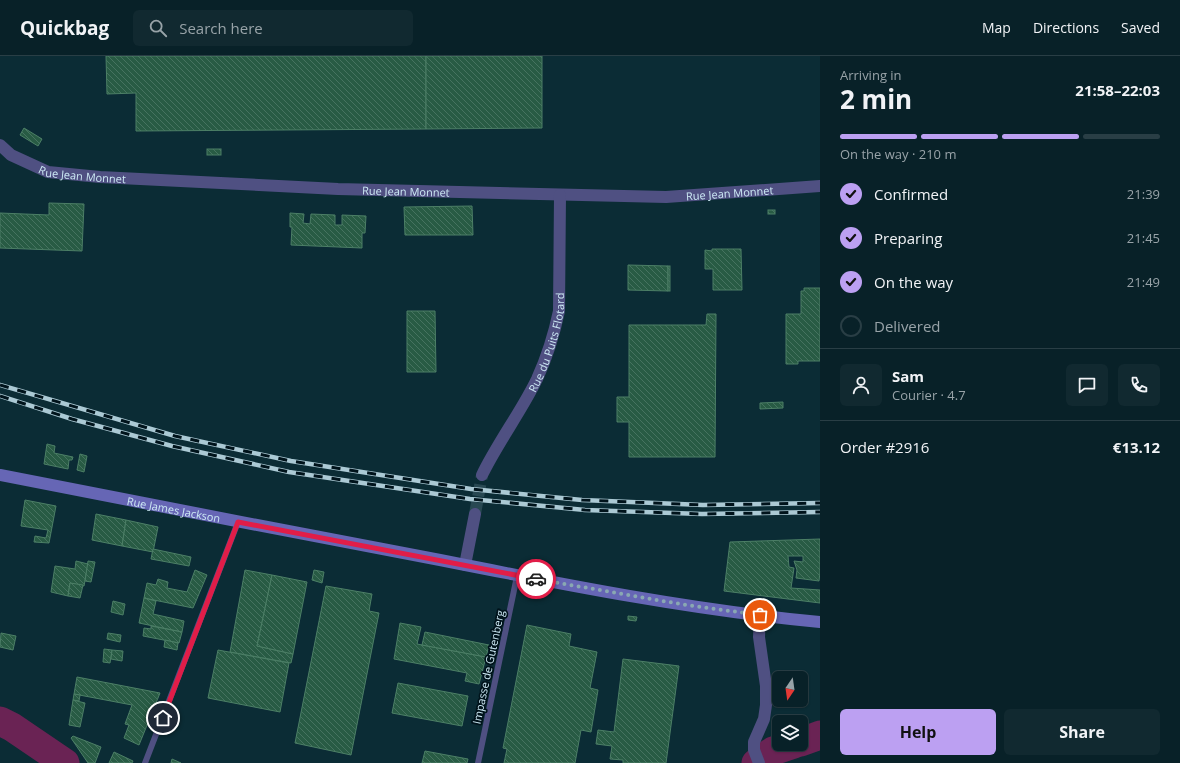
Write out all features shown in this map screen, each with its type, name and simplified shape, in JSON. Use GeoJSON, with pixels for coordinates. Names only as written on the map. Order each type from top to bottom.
{"type":"FeatureCollection","features":[{"type":"Feature","properties":{"kind":"main road","name":"Rue James Jackson"},"geometry":{"type":"LineString","coordinates":[[0,475],[517,576],[686,605],[820,622]]}},
{"type":"Feature","properties":{"kind":"street","name":"Rue Jean Monnet"},"geometry":{"type":"LineString","coordinates":[[0,145],[11,155],[48,172],[100,177],[338,189],[666,197],[820,186]]}},
{"type":"Feature","properties":{"kind":"street","name":"Rue du Puits Flotard"},"geometry":{"type":"LineString","coordinates":[[482,475],[492,454],[520,410],[537,379],[556,329],[559,311],[560,195]]}},
{"type":"Feature","properties":{"kind":"street"},"geometry":{"type":"LineString","coordinates":[[465,565],[475,514]]}},
{"type":"Feature","properties":{"kind":"street"},"geometry":{"type":"LineString","coordinates":[[759,763],[754,750],[754,742],[764,718],[766,705],[766,686],[760,637],[760,615]]}},
{"type":"Feature","properties":{"kind":"lane"},"geometry":{"type":"LineString","coordinates":[[145,763],[238,522]]}},
{"type":"Feature","properties":{"kind":"lane","name":"Impasse de Gutenberg"},"geometry":{"type":"LineString","coordinates":[[478,763],[517,576]]}},
{"type":"Feature","properties":{"kind":"building"},"geometry":{"type":"Polygon","coordinates":[[[106,56],[426,56],[426,129],[136,131],[136,93],[107,94],[106,56]]]}},
{"type":"Feature","properties":{"kind":"building"},"geometry":{"type":"Polygon","coordinates":[[[426,56],[542,56],[542,128],[426,129],[426,56]]]}},
{"type":"Feature","properties":{"kind":"building"},"geometry":{"type":"Polygon","coordinates":[[[24,128],[42,139],[38,146],[20,135],[24,128]]]}},
{"type":"Feature","properties":{"kind":"building"},"geometry":{"type":"Polygon","coordinates":[[[207,149],[221,149],[221,155],[207,155],[207,149]]]}},
{"type":"Feature","properties":{"kind":"building"},"geometry":{"type":"Polygon","coordinates":[[[49,203],[84,204],[82,251],[0,248],[0,213],[49,215],[49,203]]]}},
{"type":"Feature","properties":{"kind":"building"},"geometry":{"type":"Polygon","coordinates":[[[472,206],[473,235],[405,235],[404,207],[472,206]]]}},
{"type":"Feature","properties":{"kind":"building"},"geometry":{"type":"Polygon","coordinates":[[[768,210],[775,210],[775,214],[768,214],[768,210]]]}},
{"type":"Feature","properties":{"kind":"building"},"geometry":{"type":"Polygon","coordinates":[[[290,213],[304,214],[303,223],[310,224],[311,214],[335,215],[335,225],[342,225],[342,215],[366,216],[365,233],[362,233],[362,248],[291,245],[292,227],[290,227],[290,213]]]}},
{"type":"Feature","properties":{"kind":"building"},"geometry":{"type":"Polygon","coordinates":[[[712,249],[741,249],[742,290],[713,290],[713,269],[705,269],[705,250],[712,251],[712,249]]]}},
{"type":"Feature","properties":{"kind":"building"},"geometry":{"type":"Polygon","coordinates":[[[628,265],[668,266],[668,291],[628,290],[628,265]]]}},
{"type":"Feature","properties":{"kind":"building"},"geometry":{"type":"Polygon","coordinates":[[[668,266],[670,266],[670,291],[668,291],[668,266]]]}},
{"type":"Feature","properties":{"kind":"building"},"geometry":{"type":"Polygon","coordinates":[[[804,288],[820,288],[820,361],[798,361],[798,364],[786,364],[786,314],[801,314],[801,291],[804,291],[804,288]]]}},
{"type":"Feature","properties":{"kind":"building"},"geometry":{"type":"Polygon","coordinates":[[[407,311],[435,311],[436,372],[407,372],[407,311]]]}},
{"type":"Feature","properties":{"kind":"building"},"geometry":{"type":"Polygon","coordinates":[[[707,314],[716,314],[715,457],[629,457],[629,422],[617,422],[617,397],[629,397],[629,325],[706,325],[707,314]]]}},
{"type":"Feature","properties":{"kind":"building"},"geometry":{"type":"Polygon","coordinates":[[[783,402],[783,408],[760,409],[760,403],[783,402]]]}},
{"type":"Feature","properties":{"kind":"building"},"geometry":{"type":"Polygon","coordinates":[[[47,444],[55,446],[54,453],[73,457],[72,460],[69,460],[68,469],[44,464],[47,444]]]}},
{"type":"Feature","properties":{"kind":"building"},"geometry":{"type":"Polygon","coordinates":[[[80,454],[87,456],[84,472],[77,470],[80,454]]]}},
{"type":"Feature","properties":{"kind":"building"},"geometry":{"type":"Polygon","coordinates":[[[25,500],[56,506],[49,543],[34,542],[35,536],[46,538],[48,530],[21,526],[25,500]]]}},
{"type":"Feature","properties":{"kind":"building"},"geometry":{"type":"Polygon","coordinates":[[[96,514],[126,520],[122,546],[92,540],[96,514]]]}},
{"type":"Feature","properties":{"kind":"building"},"geometry":{"type":"Polygon","coordinates":[[[126,520],[158,527],[153,552],[122,546],[126,520]]]}},
{"type":"Feature","properties":{"kind":"building"},"geometry":{"type":"Polygon","coordinates":[[[820,539],[819,581],[796,578],[797,570],[794,561],[803,562],[803,556],[788,556],[789,567],[794,568],[791,588],[820,590],[820,603],[724,591],[730,542],[820,539]]]}},
{"type":"Feature","properties":{"kind":"building"},"geometry":{"type":"Polygon","coordinates":[[[153,549],[191,557],[189,566],[151,559],[153,549]]]}},
{"type":"Feature","properties":{"kind":"building"},"geometry":{"type":"Polygon","coordinates":[[[76,561],[88,564],[84,586],[70,583],[68,596],[51,592],[55,566],[75,569],[76,561]]]}},
{"type":"Feature","properties":{"kind":"building"},"geometry":{"type":"Polygon","coordinates":[[[88,561],[95,562],[91,582],[85,581],[88,561]]]}},
{"type":"Feature","properties":{"kind":"building"},"geometry":{"type":"Polygon","coordinates":[[[195,570],[207,575],[193,608],[144,598],[147,583],[156,585],[158,579],[168,582],[167,588],[187,592],[195,570]]]}},
{"type":"Feature","properties":{"kind":"building"},"geometry":{"type":"Polygon","coordinates":[[[245,570],[272,575],[257,646],[293,654],[291,663],[230,652],[245,570]]]}},
{"type":"Feature","properties":{"kind":"building"},"geometry":{"type":"Polygon","coordinates":[[[314,570],[324,572],[322,583],[312,580],[314,570]]]}},
{"type":"Feature","properties":{"kind":"building"},"geometry":{"type":"Polygon","coordinates":[[[272,575],[307,582],[293,654],[257,646],[272,575]]]}},
{"type":"Feature","properties":{"kind":"building"},"geometry":{"type":"Polygon","coordinates":[[[70,583],[83,585],[80,598],[68,596],[70,583]]]}},
{"type":"Feature","properties":{"kind":"building"},"geometry":{"type":"Polygon","coordinates":[[[326,586],[372,594],[369,611],[379,613],[351,755],[295,743],[326,586]]]}},
{"type":"Feature","properties":{"kind":"building"},"geometry":{"type":"Polygon","coordinates":[[[144,598],[156,601],[153,614],[184,621],[182,632],[139,623],[144,598]]]}},
{"type":"Feature","properties":{"kind":"building"},"geometry":{"type":"Polygon","coordinates":[[[113,601],[125,604],[123,615],[111,612],[113,601]]]}},
{"type":"Feature","properties":{"kind":"building"},"geometry":{"type":"Polygon","coordinates":[[[628,616],[637,617],[636,621],[628,620],[628,616]]]}},
{"type":"Feature","properties":{"kind":"building"},"geometry":{"type":"Polygon","coordinates":[[[400,623],[421,627],[417,644],[486,657],[479,684],[465,681],[467,673],[394,659],[400,623]]]}},
{"type":"Feature","properties":{"kind":"building"},"geometry":{"type":"Polygon","coordinates":[[[527,625],[571,634],[569,646],[597,652],[590,688],[598,690],[591,732],[581,730],[575,763],[504,763],[507,749],[503,748],[527,625]]]}},
{"type":"Feature","properties":{"kind":"building"},"geometry":{"type":"Polygon","coordinates":[[[151,626],[182,632],[179,643],[143,636],[144,628],[151,629],[151,626]]]}},
{"type":"Feature","properties":{"kind":"building"},"geometry":{"type":"Polygon","coordinates":[[[425,632],[489,645],[486,657],[422,645],[425,632]]]}},
{"type":"Feature","properties":{"kind":"building"},"geometry":{"type":"Polygon","coordinates":[[[1,633],[16,636],[13,650],[0,647],[1,633]]]}},
{"type":"Feature","properties":{"kind":"building"},"geometry":{"type":"Polygon","coordinates":[[[108,633],[121,635],[120,642],[107,639],[108,633]]]}},
{"type":"Feature","properties":{"kind":"building"},"geometry":{"type":"Polygon","coordinates":[[[165,640],[178,643],[177,650],[164,647],[165,640]]]}},
{"type":"Feature","properties":{"kind":"building"},"geometry":{"type":"Polygon","coordinates":[[[104,649],[112,650],[110,663],[103,662],[104,649]]]}},
{"type":"Feature","properties":{"kind":"building"},"geometry":{"type":"Polygon","coordinates":[[[112,650],[123,651],[122,661],[111,659],[112,650]]]}},
{"type":"Feature","properties":{"kind":"building"},"geometry":{"type":"Polygon","coordinates":[[[218,650],[289,663],[280,712],[208,698],[218,650]]]}},
{"type":"Feature","properties":{"kind":"building"},"geometry":{"type":"Polygon","coordinates":[[[623,659],[679,666],[666,763],[623,763],[623,760],[610,759],[612,746],[596,744],[598,730],[614,732],[623,659]]]}},
{"type":"Feature","properties":{"kind":"building"},"geometry":{"type":"Polygon","coordinates":[[[77,677],[160,693],[139,745],[124,738],[129,725],[125,724],[132,705],[74,694],[77,677]]]}},
{"type":"Feature","properties":{"kind":"building"},"geometry":{"type":"Polygon","coordinates":[[[398,683],[468,696],[462,726],[392,713],[398,683]]]}},
{"type":"Feature","properties":{"kind":"building"},"geometry":{"type":"Polygon","coordinates":[[[74,694],[80,695],[79,701],[73,700],[74,694]]]}},
{"type":"Feature","properties":{"kind":"building"},"geometry":{"type":"Polygon","coordinates":[[[73,700],[85,703],[80,727],[69,725],[73,700]]]}},
{"type":"Feature","properties":{"kind":"building"},"geometry":{"type":"Polygon","coordinates":[[[73,736],[101,747],[95,763],[88,763],[71,738],[73,736]]]}},
{"type":"Feature","properties":{"kind":"building"},"geometry":{"type":"Polygon","coordinates":[[[425,751],[468,759],[467,763],[422,763],[425,751]]]}},
{"type":"Feature","properties":{"kind":"building"},"geometry":{"type":"Polygon","coordinates":[[[114,752],[133,761],[132,763],[109,763],[114,752]]]}},
{"type":"Feature","properties":{"kind":"building"},"geometry":{"type":"Polygon","coordinates":[[[172,759],[181,763],[171,763],[172,759]]]}},
{"type":"Feature","properties":{"kind":"waterway"},"geometry":{"type":"LineString","coordinates":[[0,721],[12,727],[65,763]]}},
{"type":"Feature","properties":{"kind":"waterway"},"geometry":{"type":"LineString","coordinates":[[808,739],[820,735]]}},
{"type":"Feature","properties":{"kind":"waterway"},"geometry":{"type":"LineString","coordinates":[[756,763],[773,751]]}},
{"type":"Feature","properties":{"kind":"tunnel"},"geometry":{"type":"LineString","coordinates":[[475,514],[482,475]]}},
{"type":"Feature","properties":{"kind":"railway"},"geometry":{"type":"LineString","coordinates":[[0,385],[175,436],[291,461],[471,489],[582,500],[703,505],[820,503]]}},
{"type":"Feature","properties":{"kind":"railway"},"geometry":{"type":"LineString","coordinates":[[0,396],[72,419],[172,446],[289,472],[470,499],[585,510],[702,514],[820,512]]}},
{"type":"Feature","properties":{"kind":"way so far"},"geometry":{"type":"LineString","coordinates":[[536,579],[686,605],[760,615]]}},
{"type":"Feature","properties":{"kind":"route"},"geometry":{"type":"LineString","coordinates":[[163,718],[238,522],[536,579]]}}]}
